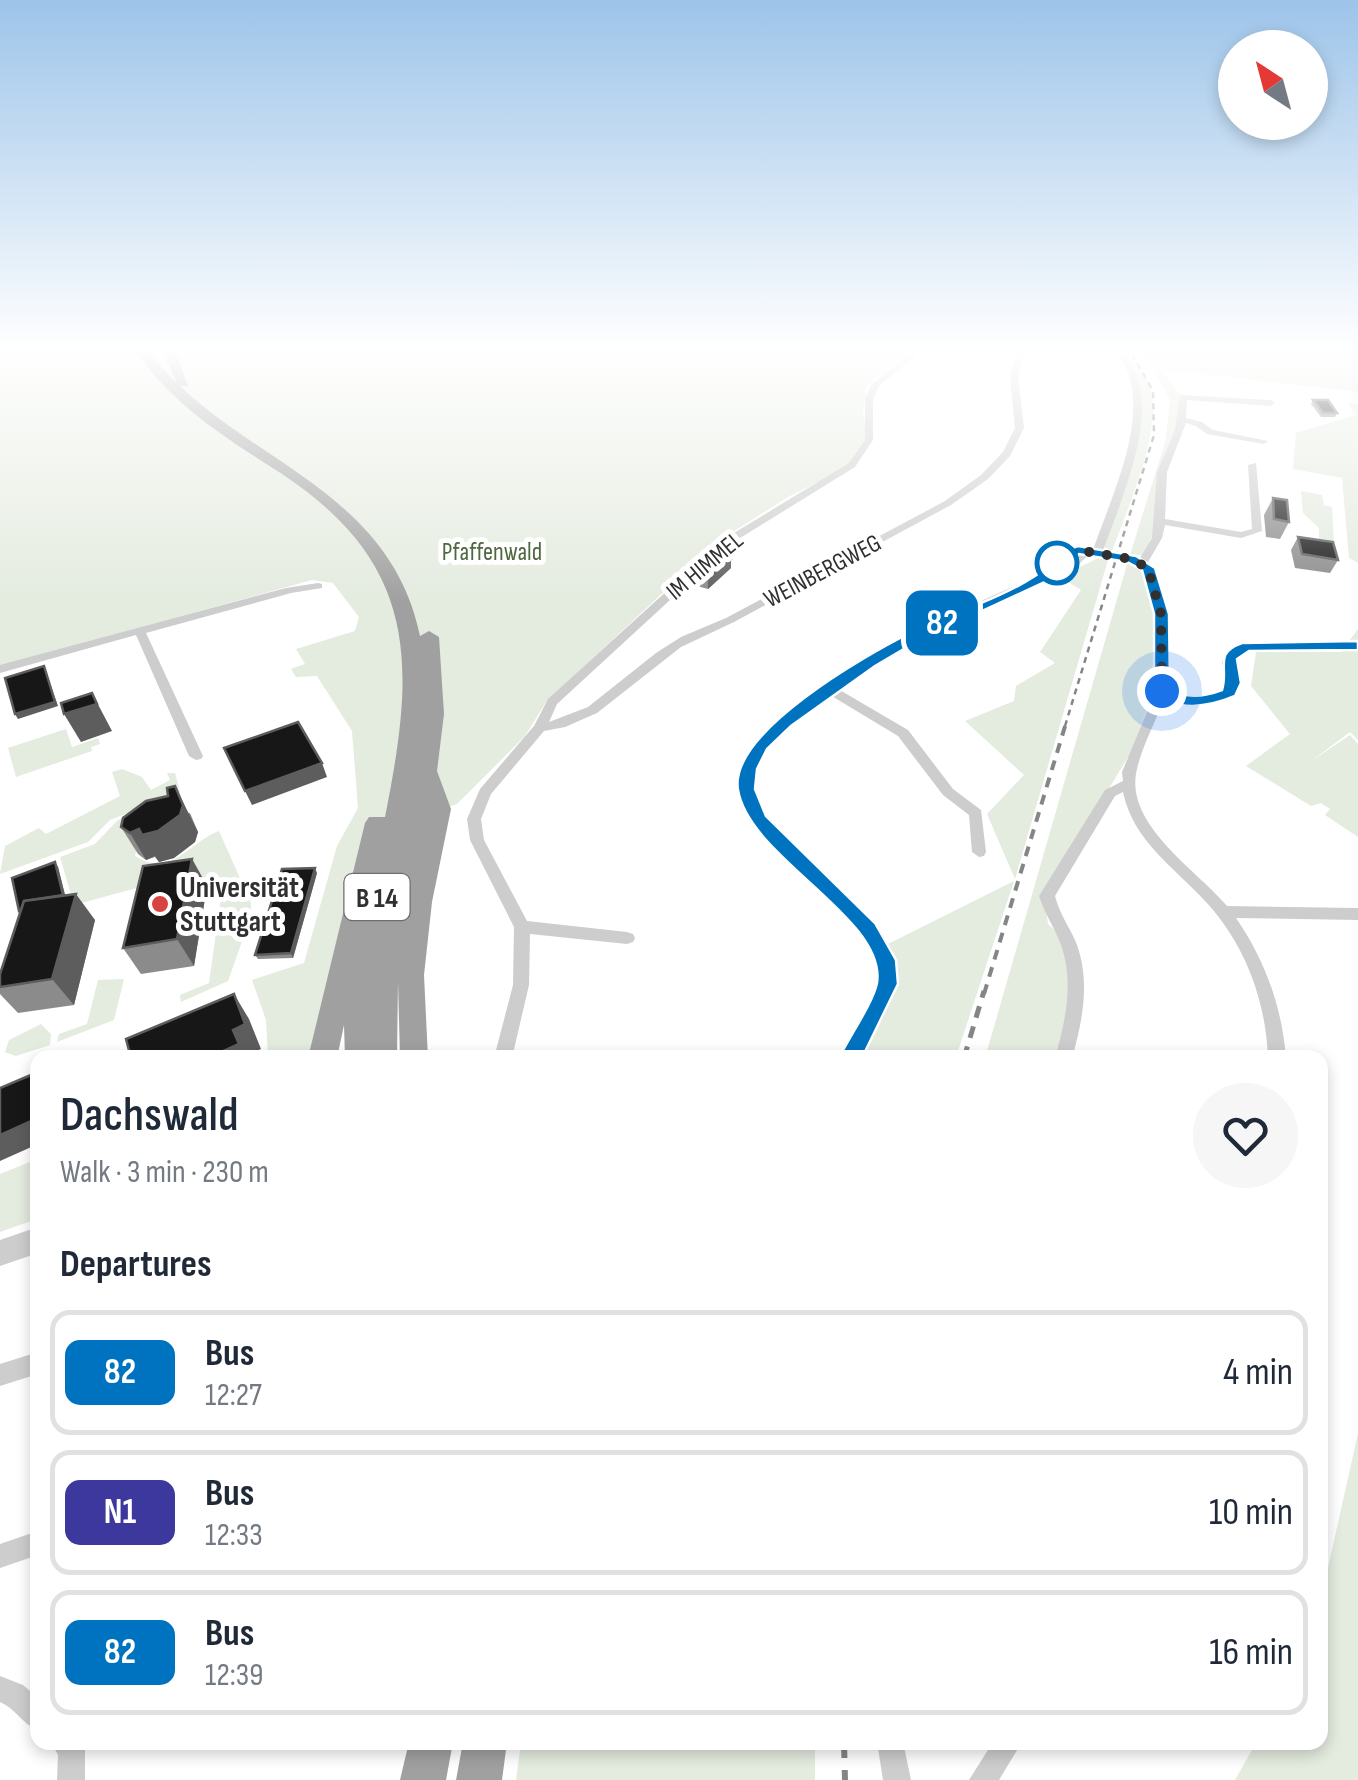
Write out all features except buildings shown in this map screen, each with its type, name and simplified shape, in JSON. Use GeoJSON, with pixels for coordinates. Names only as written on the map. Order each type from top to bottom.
{"type":"FeatureCollection","features":[{"type":"Feature","properties":{"kind":"highway","name":"B 14"},"geometry":{"type":"LineString","coordinates":[[227,435],[320,495],[371,544],[393,579],[410,627],[416,658],[415,696],[402,788],[362,968],[359,1050]]}},
{"type":"Feature","properties":{"kind":"highway","name":"B 14"},"geometry":{"type":"LineString","coordinates":[[247,435],[346,501],[400,561],[416,594],[432,653],[434,698],[426,771],[388,944],[382,1004],[383,1050]]}},
{"type":"Feature","properties":{"kind":"highway","name":"B 14"},"geometry":{"type":"LineString","coordinates":[[329,1049],[360,884],[399,741],[408,737]]}},
{"type":"Feature","properties":{"kind":"highway","name":"B 14"},"geometry":{"type":"LineString","coordinates":[[414,1050],[410,975],[419,902],[439,809],[426,771]]}},
{"type":"Feature","properties":{"kind":"highway"},"geometry":{"type":"LineString","coordinates":[[417,1750],[422,1780]]}},
{"type":"Feature","properties":{"kind":"highway"},"geometry":{"type":"LineString","coordinates":[[422,1780],[428,1750]]}},
{"type":"Feature","properties":{"kind":"highway"},"geometry":{"type":"LineString","coordinates":[[438,1780],[443,1750]]}},
{"type":"Feature","properties":{"kind":"highway"},"geometry":{"type":"LineString","coordinates":[[479,1780],[484,1750]]}},
{"type":"Feature","properties":{"kind":"street","name":"IM HIMMEL"},"geometry":{"type":"LineString","coordinates":[[522,928],[476,840],[474,819],[485,792],[540,728],[552,702],[696,566],[782,506],[852,465],[869,435]]}},
{"type":"Feature","properties":{"kind":"street","name":"WEINBERGWEG"},"geometry":{"type":"LineString","coordinates":[[540,728],[569,724],[598,710],[661,656],[694,634],[730,620],[948,502],[978,483],[1017,435]]}},
{"type":"Feature","properties":{"kind":"street"},"geometry":{"type":"LineString","coordinates":[[855,1050],[887,984],[885,960],[868,929],[758,819],[746,789],[748,769],[760,746],[829,689],[914,636],[1069,567],[1091,552],[1124,478],[1132,435]]}},
{"type":"Feature","properties":{"kind":"street"},"geometry":{"type":"LineString","coordinates":[[1143,562],[1162,522],[1162,472],[1178,435]]}},
{"type":"Feature","properties":{"kind":"street"},"geometry":{"type":"LineString","coordinates":[[1228,435],[1264,441]]}},
{"type":"Feature","properties":{"kind":"street"},"geometry":{"type":"LineString","coordinates":[[1162,522],[1242,536],[1257,531],[1253,465]]}},
{"type":"Feature","properties":{"kind":"street"},"geometry":{"type":"LineString","coordinates":[[1091,552],[1143,562],[1148,568],[1161,614],[1162,691],[1166,695],[1194,702],[1222,698],[1233,683],[1228,663],[1231,654],[1247,646],[1358,646]]}},
{"type":"Feature","properties":{"kind":"street"},"geometry":{"type":"LineString","coordinates":[[0,669],[290,590],[318,586]]}},
{"type":"Feature","properties":{"kind":"street"},"geometry":{"type":"LineString","coordinates":[[140,631],[196,756]]}},
{"type":"Feature","properties":{"kind":"street"},"geometry":{"type":"LineString","coordinates":[[829,689],[904,733],[948,792],[976,812],[980,852]]}},
{"type":"Feature","properties":{"kind":"street"},"geometry":{"type":"LineString","coordinates":[[1166,695],[1157,702],[1128,784],[1147,835],[1224,912],[1262,982],[1277,1037],[1276,1050]]}},
{"type":"Feature","properties":{"kind":"street"},"geometry":{"type":"LineString","coordinates":[[1064,1050],[1073,1020],[1075,979],[1068,942],[1047,896],[1110,793],[1128,784]]}},
{"type":"Feature","properties":{"kind":"street"},"geometry":{"type":"LineString","coordinates":[[1224,912],[1358,914]]}},
{"type":"Feature","properties":{"kind":"street"},"geometry":{"type":"LineString","coordinates":[[505,1050],[521,985],[522,928],[627,938]]}},
{"type":"Feature","properties":{"kind":"street"},"geometry":{"type":"LineString","coordinates":[[0,1253],[30,1243]]}},
{"type":"Feature","properties":{"kind":"street"},"geometry":{"type":"LineString","coordinates":[[0,1375],[30,1366]]}},
{"type":"Feature","properties":{"kind":"street"},"geometry":{"type":"LineString","coordinates":[[0,1556],[30,1546]]}},
{"type":"Feature","properties":{"kind":"street"},"geometry":{"type":"LineString","coordinates":[[0,1689],[14,1694],[30,1709]]}},
{"type":"Feature","properties":{"kind":"street"},"geometry":{"type":"LineString","coordinates":[[71,1780],[72,1750]]}},
{"type":"Feature","properties":{"kind":"street"},"geometry":{"type":"LineString","coordinates":[[891,1750],[897,1780]]}},
{"type":"Feature","properties":{"kind":"street"},"geometry":{"type":"LineString","coordinates":[[983,1780],[1004,1750]]}},
{"type":"Feature","properties":{"kind":"green space","name":"Pfaffenwald"},"geometry":{"type":"Polygon","coordinates":[[[0,435],[867,435],[848,467],[788,497],[731,533],[684,573],[546,702],[525,736],[457,804],[367,833],[316,1050],[268,1050],[266,1020],[252,980],[304,963],[337,846],[358,808],[352,731],[317,676],[296,677],[291,669],[305,664],[296,649],[355,631],[359,617],[333,583],[312,580],[0,666],[0,435]]]}},
{"type":"Feature","properties":{"kind":"green space"},"geometry":{"type":"Polygon","coordinates":[[[1139,435],[1150,435],[1143,466],[1112,551],[1103,546],[1139,435]]]}},
{"type":"Feature","properties":{"kind":"green space"},"geometry":{"type":"Polygon","coordinates":[[[1166,435],[1178,435],[1161,472],[1160,521],[1143,555],[1130,555],[1166,435]]]}},
{"type":"Feature","properties":{"kind":"green space"},"geometry":{"type":"Polygon","coordinates":[[[1296,435],[1358,435],[1358,563],[1349,558],[1342,478],[1293,469],[1296,435]]]}},
{"type":"Feature","properties":{"kind":"green space"},"geometry":{"type":"Polygon","coordinates":[[[1301,491],[1322,495],[1324,505],[1332,507],[1334,543],[1319,541],[1319,528],[1303,513],[1301,491]]]}},
{"type":"Feature","properties":{"kind":"green space"},"geometry":{"type":"Polygon","coordinates":[[[1098,558],[1108,560],[1015,879],[987,814],[1024,775],[965,721],[1014,701],[1016,686],[1055,663],[1040,652],[1081,590],[1060,577],[1098,558]]]}},
{"type":"Feature","properties":{"kind":"green space"},"geometry":{"type":"Polygon","coordinates":[[[1128,561],[1145,572],[1157,626],[1156,686],[1130,754],[1044,894],[1048,924],[1059,937],[1070,969],[1068,1006],[1058,1050],[987,1050],[1128,561]]]}},
{"type":"Feature","properties":{"kind":"green space"},"geometry":{"type":"Polygon","coordinates":[[[1358,629],[1358,740],[1350,732],[1310,762],[1350,735],[1358,744],[1358,837],[1325,815],[1330,809],[1321,803],[1311,806],[1246,766],[1290,734],[1251,686],[1256,652],[1341,652],[1358,629]]]}},
{"type":"Feature","properties":{"kind":"green space"},"geometry":{"type":"Polygon","coordinates":[[[66,729],[72,747],[98,738],[100,744],[91,747],[92,751],[16,777],[8,748],[66,729]]]}},
{"type":"Feature","properties":{"kind":"green space"},"geometry":{"type":"Polygon","coordinates":[[[122,769],[142,777],[151,790],[170,780],[167,773],[175,773],[180,792],[110,820],[88,842],[0,874],[5,846],[39,828],[46,834],[120,796],[112,772],[122,769]]]}},
{"type":"Feature","properties":{"kind":"green space"},"geometry":{"type":"Polygon","coordinates":[[[179,797],[138,843],[135,856],[148,862],[170,861],[219,831],[251,903],[251,916],[228,981],[181,1002],[180,995],[209,983],[223,883],[157,892],[148,885],[74,905],[60,857],[95,844],[118,820],[179,797]]]}},
{"type":"Feature","properties":{"kind":"green space"},"geometry":{"type":"Polygon","coordinates":[[[1014,881],[958,1050],[863,1050],[896,988],[888,944],[1014,881]]]}},
{"type":"Feature","properties":{"kind":"green space"},"geometry":{"type":"Polygon","coordinates":[[[124,979],[114,1020],[57,1042],[59,1034],[87,1024],[98,980],[124,979]]]}},
{"type":"Feature","properties":{"kind":"green space"},"geometry":{"type":"Polygon","coordinates":[[[41,1024],[51,1034],[50,1045],[16,1056],[5,1052],[9,1040],[41,1024]]]}},
{"type":"Feature","properties":{"kind":"green space"},"geometry":{"type":"Polygon","coordinates":[[[30,1162],[30,1221],[0,1232],[0,1174],[30,1162]]]}},
{"type":"Feature","properties":{"kind":"green space"},"geometry":{"type":"Polygon","coordinates":[[[1358,1433],[1358,1780],[1235,1780],[1252,1750],[1328,1750],[1328,1568],[1358,1433]]]}},
{"type":"Feature","properties":{"kind":"green space"},"geometry":{"type":"Polygon","coordinates":[[[520,1750],[815,1750],[815,1780],[516,1780],[520,1750]]]}},
{"type":"Feature","properties":{"kind":"railway"},"geometry":{"type":"LineString","coordinates":[[1065,726],[1154,435]]}},
{"type":"Feature","properties":{"kind":"railway"},"geometry":{"type":"LineString","coordinates":[[984,994],[1066,723]]}},
{"type":"Feature","properties":{"kind":"railway"},"geometry":{"type":"LineString","coordinates":[[966,1050],[984,991]]}},
{"type":"Feature","properties":{"kind":"railway"},"geometry":{"type":"LineString","coordinates":[[844,1750],[845,1780]]}},
{"type":"Feature","properties":{"kind":"bus line","name":"82"},"geometry":{"type":"LineString","coordinates":[[855,1050],[887,984],[885,960],[868,929],[758,819],[746,789],[748,769],[760,746],[785,722],[814,699],[914,636],[1040,579],[1078,550],[1143,562],[1148,568],[1161,614],[1162,691],[1172,698],[1208,702],[1222,698],[1233,683],[1229,658],[1234,651],[1247,646],[1358,645]]}},
{"type":"Feature","properties":{"kind":"place","name":"Universität Stuttgart"},"geometry":{"type":"Point","coordinates":[160,904]}},
{"type":"Feature","properties":{"kind":"route"},"geometry":{"type":"LineString","coordinates":[[1057,563],[1078,550],[1143,562],[1148,568],[1161,614],[1162,691]]}}]}
